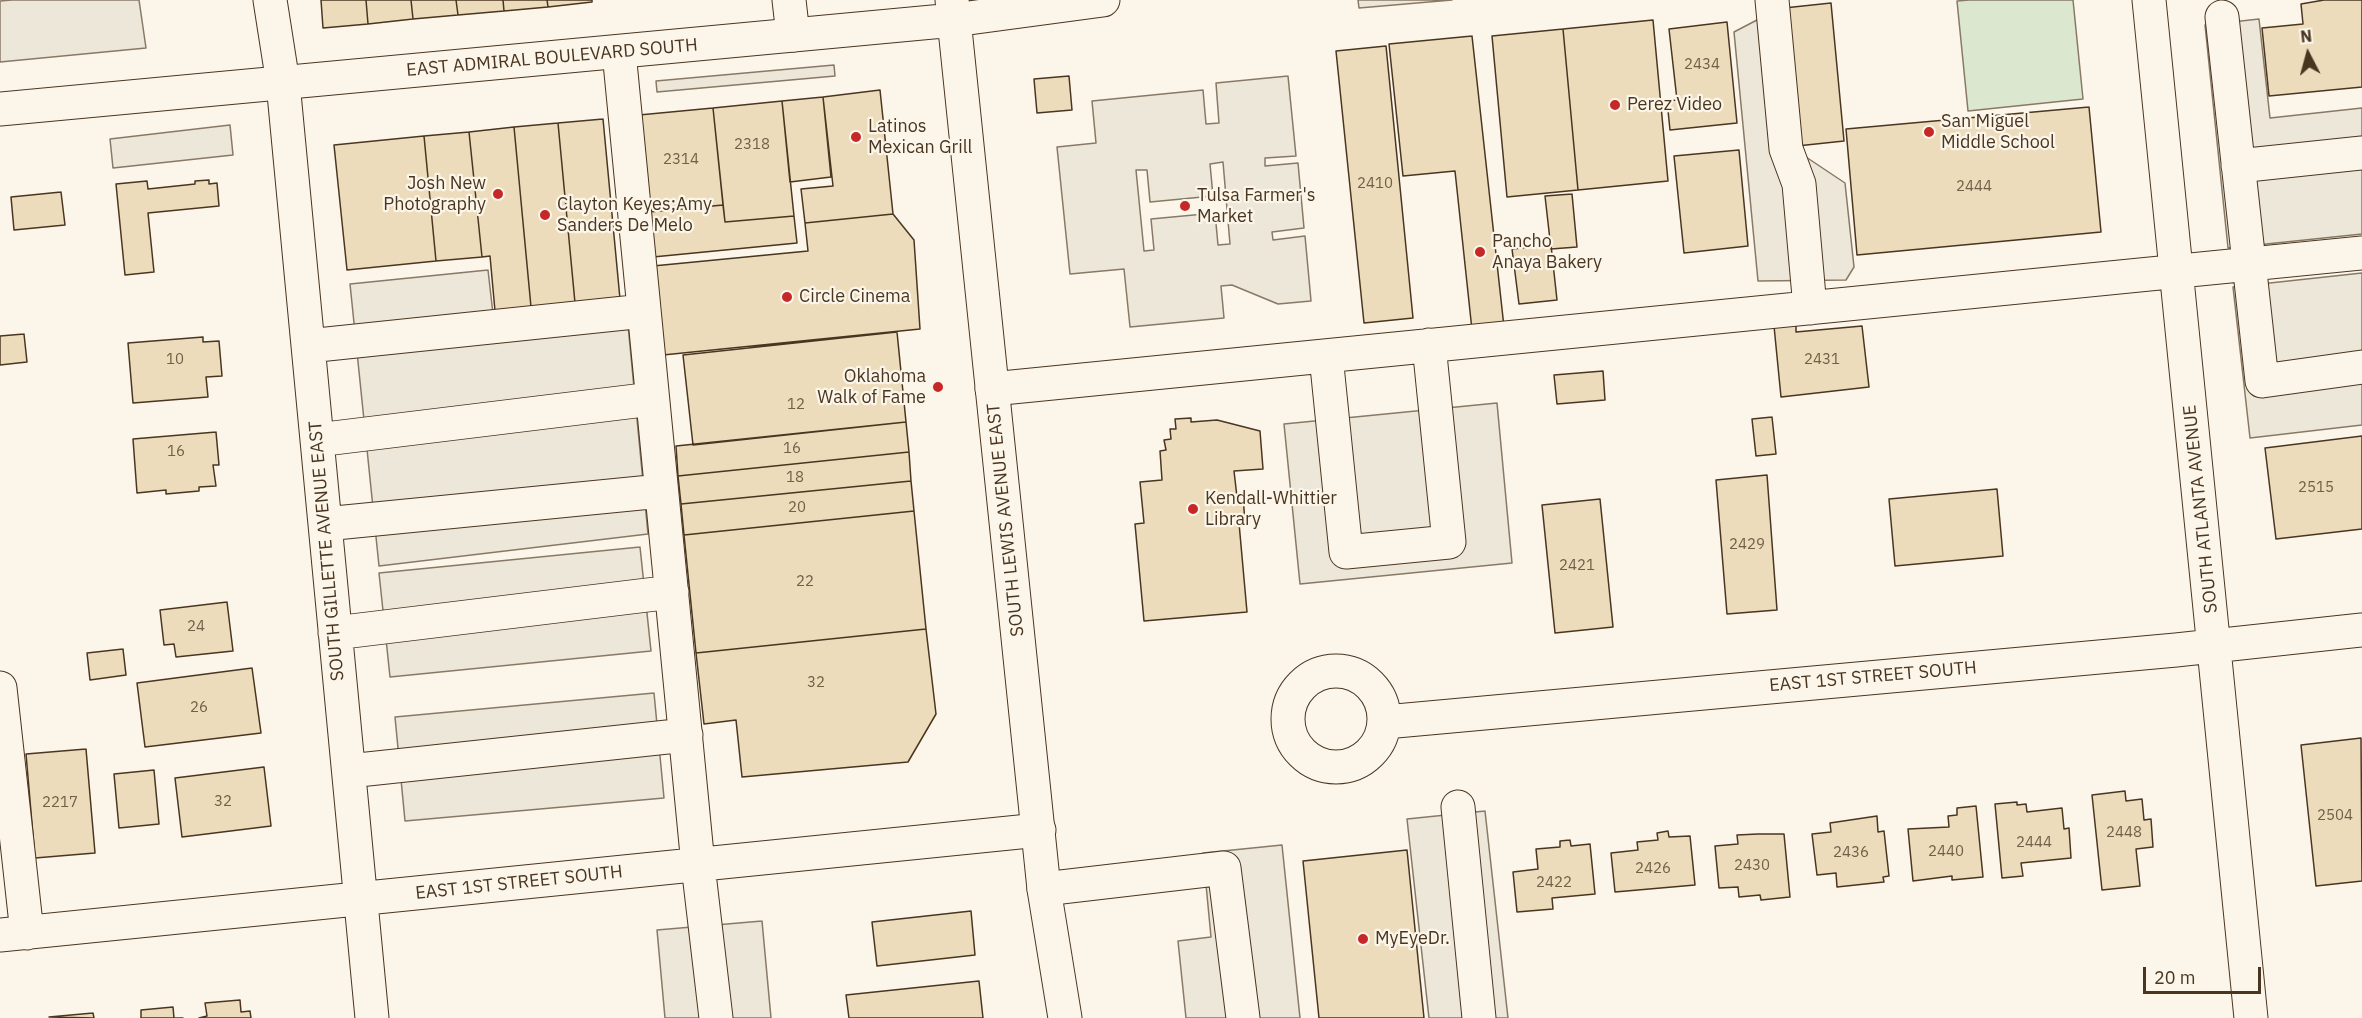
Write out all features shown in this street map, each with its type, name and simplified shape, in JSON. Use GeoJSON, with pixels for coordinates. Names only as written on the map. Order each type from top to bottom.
{"type":"FeatureCollection","features":[{"type":"Feature","properties":{"kind":"street","name":"SOUTH GILLETTE AVENUE EAST"},"geometry":{"type":"LineString","coordinates":[[270,0],[283,83],[372,1018]]}},
{"type":"Feature","properties":{"kind":"street"},"geometry":{"type":"LineString","coordinates":[[789,0],[793,35]]}},
{"type":"Feature","properties":{"kind":"street","name":"EAST ADMIRAL BOULEVARD SOUTH"},"geometry":{"type":"LineString","coordinates":[[0,109],[793,35],[953,10],[1103,0]]}},
{"type":"Feature","properties":{"kind":"street"},"geometry":{"type":"LineString","coordinates":[[1772,0],[1786,149],[1799,184],[1810,308]]}},
{"type":"Feature","properties":{"kind":"street","name":"SOUTH ATLANTA AVENUE"},"geometry":{"type":"LineString","coordinates":[[2149,0],[2251,1018]]}},
{"type":"Feature","properties":{"kind":"street","name":"SOUTH LEWIS AVENUE EAST"},"geometry":{"type":"LineString","coordinates":[[953,10],[1044,889],[1065,1018]]}},
{"type":"Feature","properties":{"kind":"street"},"geometry":{"type":"LineString","coordinates":[[2222,17],[2262,381],[2362,367]]}},
{"type":"Feature","properties":{"kind":"street"},"geometry":{"type":"LineString","coordinates":[[619,52],[698,865],[716,1018]]}},
{"type":"Feature","properties":{"kind":"street"},"geometry":{"type":"LineString","coordinates":[[2238,166],[2362,153]]}},
{"type":"Feature","properties":{"kind":"street"},"geometry":{"type":"LineString","coordinates":[[992,389],[2362,253]]}},
{"type":"Feature","properties":{"kind":"street"},"geometry":{"type":"LineString","coordinates":[[308,346],[644,311]]}},
{"type":"Feature","properties":{"kind":"street"},"geometry":{"type":"LineString","coordinates":[[1326,356],[1346,552],[1449,542],[1429,345]]}},
{"type":"Feature","properties":{"kind":"street"},"geometry":{"type":"LineString","coordinates":[[317,440],[652,399]]}},
{"type":"Feature","properties":{"kind":"street"},"geometry":{"type":"LineString","coordinates":[[325,524],[662,491]]}},
{"type":"Feature","properties":{"kind":"street"},"geometry":{"type":"LineString","coordinates":[[335,633],[672,592]]}},
{"type":"Feature","properties":{"kind":"street","name":"EAST 1ST STREET SOUTH"},"geometry":{"type":"LineString","coordinates":[[1384,722],[2214,646],[2362,630]]}},
{"type":"Feature","properties":{"kind":"street"},"geometry":{"type":"LineString","coordinates":[[0,688],[13,934]]}},
{"type":"Feature","properties":{"kind":"street"},"geometry":{"type":"LineString","coordinates":[[348,771],[686,735]]}},
{"type":"Feature","properties":{"kind":"street"},"geometry":{"type":"LineString","coordinates":[[1458,807],[1479,1018]]}},
{"type":"Feature","properties":{"kind":"street","name":"EAST 1ST STREET SOUTH"},"geometry":{"type":"LineString","coordinates":[[13,934],[1039,831]]}},
{"type":"Feature","properties":{"kind":"street"},"geometry":{"type":"LineString","coordinates":[[1044,889],[1224,867],[1243,1018]]}},
{"type":"Feature","properties":{"kind":"green space"},"geometry":{"type":"Polygon","coordinates":[[[2073,0],[2083,99],[1968,111],[1957,1],[2073,0]]]}},
{"type":"Feature","properties":{"kind":"shaded area"},"geometry":{"type":"Polygon","coordinates":[[[139,0],[146,48],[0,62],[0,1],[139,0]]]}},
{"type":"Feature","properties":{"kind":"shaded area"},"geometry":{"type":"Polygon","coordinates":[[[1358,0],[1452,0],[1359,8],[1358,0]]]}},
{"type":"Feature","properties":{"kind":"shaded area"},"geometry":{"type":"Polygon","coordinates":[[[1778,9],[1794,149],[1845,183],[1854,267],[1846,280],[1758,281],[1734,32],[1778,9]]]}},
{"type":"Feature","properties":{"kind":"shaded area"},"geometry":{"type":"Polygon","coordinates":[[[2259,19],[2270,118],[2362,108],[2362,234],[2228,248],[2205,25],[2259,19]]]}},
{"type":"Feature","properties":{"kind":"shaded area"},"geometry":{"type":"Polygon","coordinates":[[[834,65],[835,76],[657,92],[656,81],[834,65]]]}},
{"type":"Feature","properties":{"kind":"shaded area"},"geometry":{"type":"Polygon","coordinates":[[[1288,76],[1296,156],[1265,158],[1265,166],[1298,163],[1304,228],[1272,232],[1273,240],[1305,236],[1311,301],[1278,304],[1232,285],[1221,286],[1224,318],[1130,327],[1124,269],[1070,274],[1057,147],[1096,143],[1092,101],[1203,90],[1206,124],[1219,123],[1216,83],[1288,76]],[[1223,162],[1210,164],[1213,196],[1150,202],[1147,170],[1136,170],[1144,251],[1154,250],[1151,219],[1215,213],[1218,245],[1230,244],[1223,162]]]}},
{"type":"Feature","properties":{"kind":"shaded area"},"geometry":{"type":"Polygon","coordinates":[[[230,125],[233,155],[113,168],[110,139],[230,125]]]}},
{"type":"Feature","properties":{"kind":"shaded area"},"geometry":{"type":"Polygon","coordinates":[[[488,270],[493,314],[628,325],[648,534],[379,566],[350,284],[488,270]]]}},
{"type":"Feature","properties":{"kind":"shaded area"},"geometry":{"type":"Polygon","coordinates":[[[2362,273],[2362,425],[2250,438],[2233,287],[2362,273]]]}},
{"type":"Feature","properties":{"kind":"shaded area"},"geometry":{"type":"Polygon","coordinates":[[[1497,403],[1512,563],[1300,584],[1284,424],[1497,403]]]}},
{"type":"Feature","properties":{"kind":"shaded area"},"geometry":{"type":"Polygon","coordinates":[[[640,547],[651,651],[390,677],[379,573],[640,547]]]}},
{"type":"Feature","properties":{"kind":"shaded area"},"geometry":{"type":"Polygon","coordinates":[[[654,693],[664,798],[405,821],[395,717],[654,693]]]}},
{"type":"Feature","properties":{"kind":"shaded area"},"geometry":{"type":"Polygon","coordinates":[[[1485,811],[1508,1018],[1429,1018],[1407,819],[1485,811]]]}},
{"type":"Feature","properties":{"kind":"shaded area"},"geometry":{"type":"Polygon","coordinates":[[[1282,845],[1300,1018],[1186,1018],[1178,941],[1211,937],[1203,853],[1282,845]]]}},
{"type":"Feature","properties":{"kind":"shaded area"},"geometry":{"type":"Polygon","coordinates":[[[762,921],[771,1018],[665,1018],[657,930],[762,921]]]}},
{"type":"Feature","properties":{"kind":"building"},"geometry":{"type":"Polygon","coordinates":[[[321,0],[366,0],[368,24],[323,28],[321,0]]]}},
{"type":"Feature","properties":{"kind":"building"},"geometry":{"type":"Polygon","coordinates":[[[366,0],[411,0],[413,19],[368,24],[366,0]]]}},
{"type":"Feature","properties":{"kind":"building"},"geometry":{"type":"Polygon","coordinates":[[[411,0],[456,0],[458,15],[413,19],[411,0]]]}},
{"type":"Feature","properties":{"kind":"building"},"geometry":{"type":"Polygon","coordinates":[[[456,0],[503,0],[504,11],[458,15],[456,0]]]}},
{"type":"Feature","properties":{"kind":"building"},"geometry":{"type":"Polygon","coordinates":[[[503,0],[547,0],[548,7],[504,11],[503,0]]]}},
{"type":"Feature","properties":{"kind":"building"},"geometry":{"type":"Polygon","coordinates":[[[547,0],[592,0],[592,2],[548,7],[547,0]]]}},
{"type":"Feature","properties":{"kind":"building"},"geometry":{"type":"Polygon","coordinates":[[[2324,0],[2362,0],[2362,87],[2269,96],[2262,28],[2303,24],[2301,4],[2324,0]]]}},
{"type":"Feature","properties":{"kind":"building"},"geometry":{"type":"Polygon","coordinates":[[[1831,3],[1844,141],[1797,146],[1784,8],[1831,3]]]}},
{"type":"Feature","properties":{"kind":"building","name":"Perez Video"},"geometry":{"type":"Polygon","coordinates":[[[1653,20],[1668,181],[1578,190],[1563,29],[1653,20]]]}},
{"type":"Feature","properties":{"kind":"building"},"geometry":{"type":"Polygon","coordinates":[[[1727,22],[1737,123],[1670,130],[1667,101],[1677,100],[1669,29],[1727,22]]]}},
{"type":"Feature","properties":{"kind":"building"},"geometry":{"type":"Polygon","coordinates":[[[1563,29],[1578,190],[1507,197],[1492,36],[1563,29]]]}},
{"type":"Feature","properties":{"kind":"building","name":"Pancho Anaya Bakery"},"geometry":{"type":"Polygon","coordinates":[[[1472,36],[1504,327],[1472,330],[1455,171],[1403,176],[1389,44],[1472,36]]]}},
{"type":"Feature","properties":{"kind":"building"},"geometry":{"type":"Polygon","coordinates":[[[1386,46],[1413,318],[1364,323],[1336,51],[1386,46]]]}},
{"type":"Feature","properties":{"kind":"building"},"geometry":{"type":"Polygon","coordinates":[[[1069,76],[1072,110],[1037,113],[1034,79],[1069,76]]]}},
{"type":"Feature","properties":{"kind":"building","name":"Latinos Mexican Grill"},"geometry":{"type":"Polygon","coordinates":[[[880,90],[893,214],[805,223],[801,189],[833,186],[823,97],[880,90]]]}},
{"type":"Feature","properties":{"kind":"building"},"geometry":{"type":"Polygon","coordinates":[[[823,97],[831,177],[790,182],[782,101],[823,97]]]}},
{"type":"Feature","properties":{"kind":"building"},"geometry":{"type":"Polygon","coordinates":[[[782,101],[794,216],[725,222],[713,108],[782,101]]]}},
{"type":"Feature","properties":{"kind":"building"},"geometry":{"type":"Polygon","coordinates":[[[2089,107],[2101,232],[1857,255],[1846,129],[2089,107]]]}},
{"type":"Feature","properties":{"kind":"building"},"geometry":{"type":"Polygon","coordinates":[[[713,108],[723,205],[649,212],[639,115],[713,108]]]}},
{"type":"Feature","properties":{"kind":"building"},"geometry":{"type":"Polygon","coordinates":[[[603,119],[620,299],[575,303],[558,123],[603,119]]]}},
{"type":"Feature","properties":{"kind":"building","name":"Clayton Keyes;Amy Sanders De Melo"},"geometry":{"type":"Polygon","coordinates":[[[558,123],[575,303],[531,307],[514,127],[558,123]]]}},
{"type":"Feature","properties":{"kind":"building","name":"Josh New Photography"},"geometry":{"type":"Polygon","coordinates":[[[514,127],[531,307],[495,311],[490,256],[482,257],[469,132],[514,127]]]}},
{"type":"Feature","properties":{"kind":"building"},"geometry":{"type":"Polygon","coordinates":[[[469,132],[482,257],[436,261],[424,136],[469,132]]]}},
{"type":"Feature","properties":{"kind":"building"},"geometry":{"type":"Polygon","coordinates":[[[424,136],[436,261],[347,270],[334,145],[424,136]]]}},
{"type":"Feature","properties":{"kind":"building"},"geometry":{"type":"Polygon","coordinates":[[[1739,150],[1748,246],[1684,253],[1674,156],[1739,150]]]}},
{"type":"Feature","properties":{"kind":"building"},"geometry":{"type":"Polygon","coordinates":[[[209,180],[209,184],[217,183],[219,206],[148,213],[154,272],[125,275],[116,184],[147,181],[148,189],[195,184],[195,181],[209,180]]]}},
{"type":"Feature","properties":{"kind":"building"},"geometry":{"type":"Polygon","coordinates":[[[61,192],[65,225],[14,230],[11,197],[61,192]]]}},
{"type":"Feature","properties":{"kind":"building"},"geometry":{"type":"Polygon","coordinates":[[[1572,194],[1577,247],[1551,249],[1545,196],[1572,194]]]}},
{"type":"Feature","properties":{"kind":"building"},"geometry":{"type":"Polygon","coordinates":[[[723,205],[725,222],[794,216],[797,243],[653,257],[649,212],[723,205]]]}},
{"type":"Feature","properties":{"kind":"building","name":"Circle Cinema"},"geometry":{"type":"Polygon","coordinates":[[[893,214],[914,240],[920,329],[663,355],[653,266],[808,251],[805,223],[893,214]]]}},
{"type":"Feature","properties":{"kind":"building"},"geometry":{"type":"Polygon","coordinates":[[[1551,245],[1557,300],[1519,304],[1512,249],[1551,245]]]}},
{"type":"Feature","properties":{"kind":"building"},"geometry":{"type":"Polygon","coordinates":[[[1796,323],[1796,332],[1862,326],[1869,387],[1781,397],[1774,326],[1796,323]]]}},
{"type":"Feature","properties":{"kind":"building","name":"Circle Cinema"},"geometry":{"type":"Polygon","coordinates":[[[897,332],[906,422],[693,445],[683,355],[897,332]]]}},
{"type":"Feature","properties":{"kind":"building"},"geometry":{"type":"Polygon","coordinates":[[[24,334],[27,362],[0,365],[0,336],[24,334]]]}},
{"type":"Feature","properties":{"kind":"building"},"geometry":{"type":"Polygon","coordinates":[[[203,337],[203,342],[219,341],[222,376],[206,377],[208,397],[133,403],[128,343],[203,337]]]}},
{"type":"Feature","properties":{"kind":"building"},"geometry":{"type":"Polygon","coordinates":[[[1603,371],[1605,400],[1557,404],[1554,375],[1603,371]]]}},
{"type":"Feature","properties":{"kind":"building"},"geometry":{"type":"Polygon","coordinates":[[[1772,417],[1776,454],[1756,456],[1752,419],[1772,417]]]}},
{"type":"Feature","properties":{"kind":"building","name":"Kendall-Whittier Library"},"geometry":{"type":"Polygon","coordinates":[[[1191,418],[1191,422],[1217,420],[1260,431],[1263,469],[1234,471],[1237,497],[1243,496],[1245,522],[1239,523],[1247,612],[1144,621],[1135,524],[1144,523],[1140,482],[1162,480],[1160,451],[1166,450],[1164,440],[1171,439],[1170,429],[1176,429],[1175,419],[1191,418]]]}},
{"type":"Feature","properties":{"kind":"building"},"geometry":{"type":"Polygon","coordinates":[[[906,422],[909,452],[678,476],[676,446],[906,422]]]}},
{"type":"Feature","properties":{"kind":"building"},"geometry":{"type":"Polygon","coordinates":[[[216,432],[219,465],[213,465],[216,486],[199,487],[199,491],[166,494],[166,490],[137,493],[133,439],[216,432]]]}},
{"type":"Feature","properties":{"kind":"building"},"geometry":{"type":"Polygon","coordinates":[[[2362,436],[2362,529],[2276,539],[2265,448],[2362,436]]]}},
{"type":"Feature","properties":{"kind":"building"},"geometry":{"type":"Polygon","coordinates":[[[909,452],[911,481],[681,504],[678,476],[909,452]]]}},
{"type":"Feature","properties":{"kind":"building"},"geometry":{"type":"Polygon","coordinates":[[[1767,475],[1777,610],[1727,614],[1716,480],[1767,475]]]}},
{"type":"Feature","properties":{"kind":"building"},"geometry":{"type":"Polygon","coordinates":[[[911,481],[914,511],[684,535],[681,504],[911,481]]]}},
{"type":"Feature","properties":{"kind":"building"},"geometry":{"type":"Polygon","coordinates":[[[1997,489],[2003,556],[1895,566],[1889,499],[1997,489]]]}},
{"type":"Feature","properties":{"kind":"building"},"geometry":{"type":"Polygon","coordinates":[[[1600,499],[1613,627],[1555,633],[1542,505],[1600,499]]]}},
{"type":"Feature","properties":{"kind":"building"},"geometry":{"type":"Polygon","coordinates":[[[914,511],[926,629],[696,653],[684,535],[914,511]]]}},
{"type":"Feature","properties":{"kind":"building"},"geometry":{"type":"Polygon","coordinates":[[[227,602],[233,651],[176,657],[174,644],[164,645],[160,610],[227,602]]]}},
{"type":"Feature","properties":{"kind":"building"},"geometry":{"type":"Polygon","coordinates":[[[926,629],[936,714],[908,762],[742,777],[736,720],[704,724],[696,653],[926,629]]]}},
{"type":"Feature","properties":{"kind":"building"},"geometry":{"type":"Polygon","coordinates":[[[123,649],[126,675],[90,680],[87,653],[123,649]]]}},
{"type":"Feature","properties":{"kind":"building"},"geometry":{"type":"Polygon","coordinates":[[[252,668],[261,733],[145,747],[137,683],[252,668]]]}},
{"type":"Feature","properties":{"kind":"building"},"geometry":{"type":"Polygon","coordinates":[[[2361,738],[2362,881],[2316,886],[2301,745],[2361,738]]]}},
{"type":"Feature","properties":{"kind":"building"},"geometry":{"type":"Polygon","coordinates":[[[86,749],[95,853],[35,858],[26,754],[86,749]]]}},
{"type":"Feature","properties":{"kind":"building"},"geometry":{"type":"Polygon","coordinates":[[[264,767],[271,826],[182,837],[175,778],[264,767]]]}},
{"type":"Feature","properties":{"kind":"building"},"geometry":{"type":"Polygon","coordinates":[[[154,770],[159,824],[119,828],[114,774],[154,770]]]}},
{"type":"Feature","properties":{"kind":"building"},"geometry":{"type":"Polygon","coordinates":[[[2125,791],[2126,801],[2142,799],[2144,820],[2151,819],[2153,847],[2136,849],[2140,886],[2102,890],[2092,795],[2125,791]]]}},
{"type":"Feature","properties":{"kind":"building"},"geometry":{"type":"Polygon","coordinates":[[[2017,802],[2017,805],[2026,804],[2027,812],[2062,808],[2064,829],[2069,828],[2071,858],[2021,863],[2023,876],[2002,878],[1995,804],[2017,802]]]}},
{"type":"Feature","properties":{"kind":"building"},"geometry":{"type":"Polygon","coordinates":[[[1976,806],[1983,877],[1952,880],[1952,876],[1913,881],[1908,829],[1949,827],[1948,816],[1957,815],[1957,808],[1976,806]]]}},
{"type":"Feature","properties":{"kind":"building"},"geometry":{"type":"Polygon","coordinates":[[[1877,816],[1878,832],[1884,831],[1889,876],[1883,877],[1884,882],[1837,887],[1836,873],[1817,875],[1812,834],[1831,832],[1830,823],[1877,816]]]}},
{"type":"Feature","properties":{"kind":"building"},"geometry":{"type":"Polygon","coordinates":[[[1668,831],[1669,837],[1690,836],[1695,885],[1615,892],[1611,853],[1638,850],[1637,842],[1658,840],[1657,833],[1668,831]]]}},
{"type":"Feature","properties":{"kind":"building"},"geometry":{"type":"Polygon","coordinates":[[[1784,834],[1790,897],[1761,900],[1760,895],[1739,897],[1738,887],[1719,888],[1715,846],[1738,844],[1737,835],[1784,834]]]}},
{"type":"Feature","properties":{"kind":"building"},"geometry":{"type":"Polygon","coordinates":[[[1570,840],[1571,846],[1590,844],[1595,894],[1552,898],[1553,909],[1517,912],[1513,872],[1538,869],[1536,849],[1560,847],[1560,841],[1570,840]]]}},
{"type":"Feature","properties":{"kind":"building","name":"MyEyeDr."},"geometry":{"type":"Polygon","coordinates":[[[1407,850],[1424,1018],[1319,1018],[1303,861],[1407,850]]]}},
{"type":"Feature","properties":{"kind":"building"},"geometry":{"type":"Polygon","coordinates":[[[971,911],[975,955],[877,966],[872,922],[971,911]]]}},
{"type":"Feature","properties":{"kind":"building"},"geometry":{"type":"Polygon","coordinates":[[[979,981],[983,1018],[849,1018],[846,995],[979,981]]]}},
{"type":"Feature","properties":{"kind":"building"},"geometry":{"type":"Polygon","coordinates":[[[240,1000],[241,1012],[250,1011],[251,1018],[199,1018],[207,1016],[205,1003],[240,1000]]]}},
{"type":"Feature","properties":{"kind":"building"},"geometry":{"type":"Polygon","coordinates":[[[173,1007],[174,1018],[141,1018],[141,1010],[173,1007]]]}},
{"type":"Feature","properties":{"kind":"building"},"geometry":{"type":"Polygon","coordinates":[[[93,1013],[94,1018],[49,1017],[93,1013]]]}},
{"type":"Feature","properties":{"kind":"place","name":"Perez Video"},"geometry":{"type":"Point","coordinates":[1615,105]}},
{"type":"Feature","properties":{"kind":"place","name":"San Miguel Middle School"},"geometry":{"type":"Point","coordinates":[1929,132]}},
{"type":"Feature","properties":{"kind":"place","name":"Latinos Mexican Grill"},"geometry":{"type":"Point","coordinates":[856,137]}},
{"type":"Feature","properties":{"kind":"place","name":"Josh New Photography"},"geometry":{"type":"Point","coordinates":[498,194]}},
{"type":"Feature","properties":{"kind":"place","name":"Tulsa Farmer's Market"},"geometry":{"type":"Point","coordinates":[1185,206]}},
{"type":"Feature","properties":{"kind":"place","name":"Clayton Keyes;Amy Sanders De Melo"},"geometry":{"type":"Point","coordinates":[545,215]}},
{"type":"Feature","properties":{"kind":"place","name":"Pancho Anaya Bakery"},"geometry":{"type":"Point","coordinates":[1480,252]}},
{"type":"Feature","properties":{"kind":"place","name":"Circle Cinema"},"geometry":{"type":"Point","coordinates":[787,297]}},
{"type":"Feature","properties":{"kind":"place","name":"Oklahoma Walk of Fame"},"geometry":{"type":"Point","coordinates":[938,387]}},
{"type":"Feature","properties":{"kind":"place","name":"Kendall-Whittier Library"},"geometry":{"type":"Point","coordinates":[1193,509]}},
{"type":"Feature","properties":{"kind":"place","name":"MyEyeDr."},"geometry":{"type":"Point","coordinates":[1363,939]}}]}
